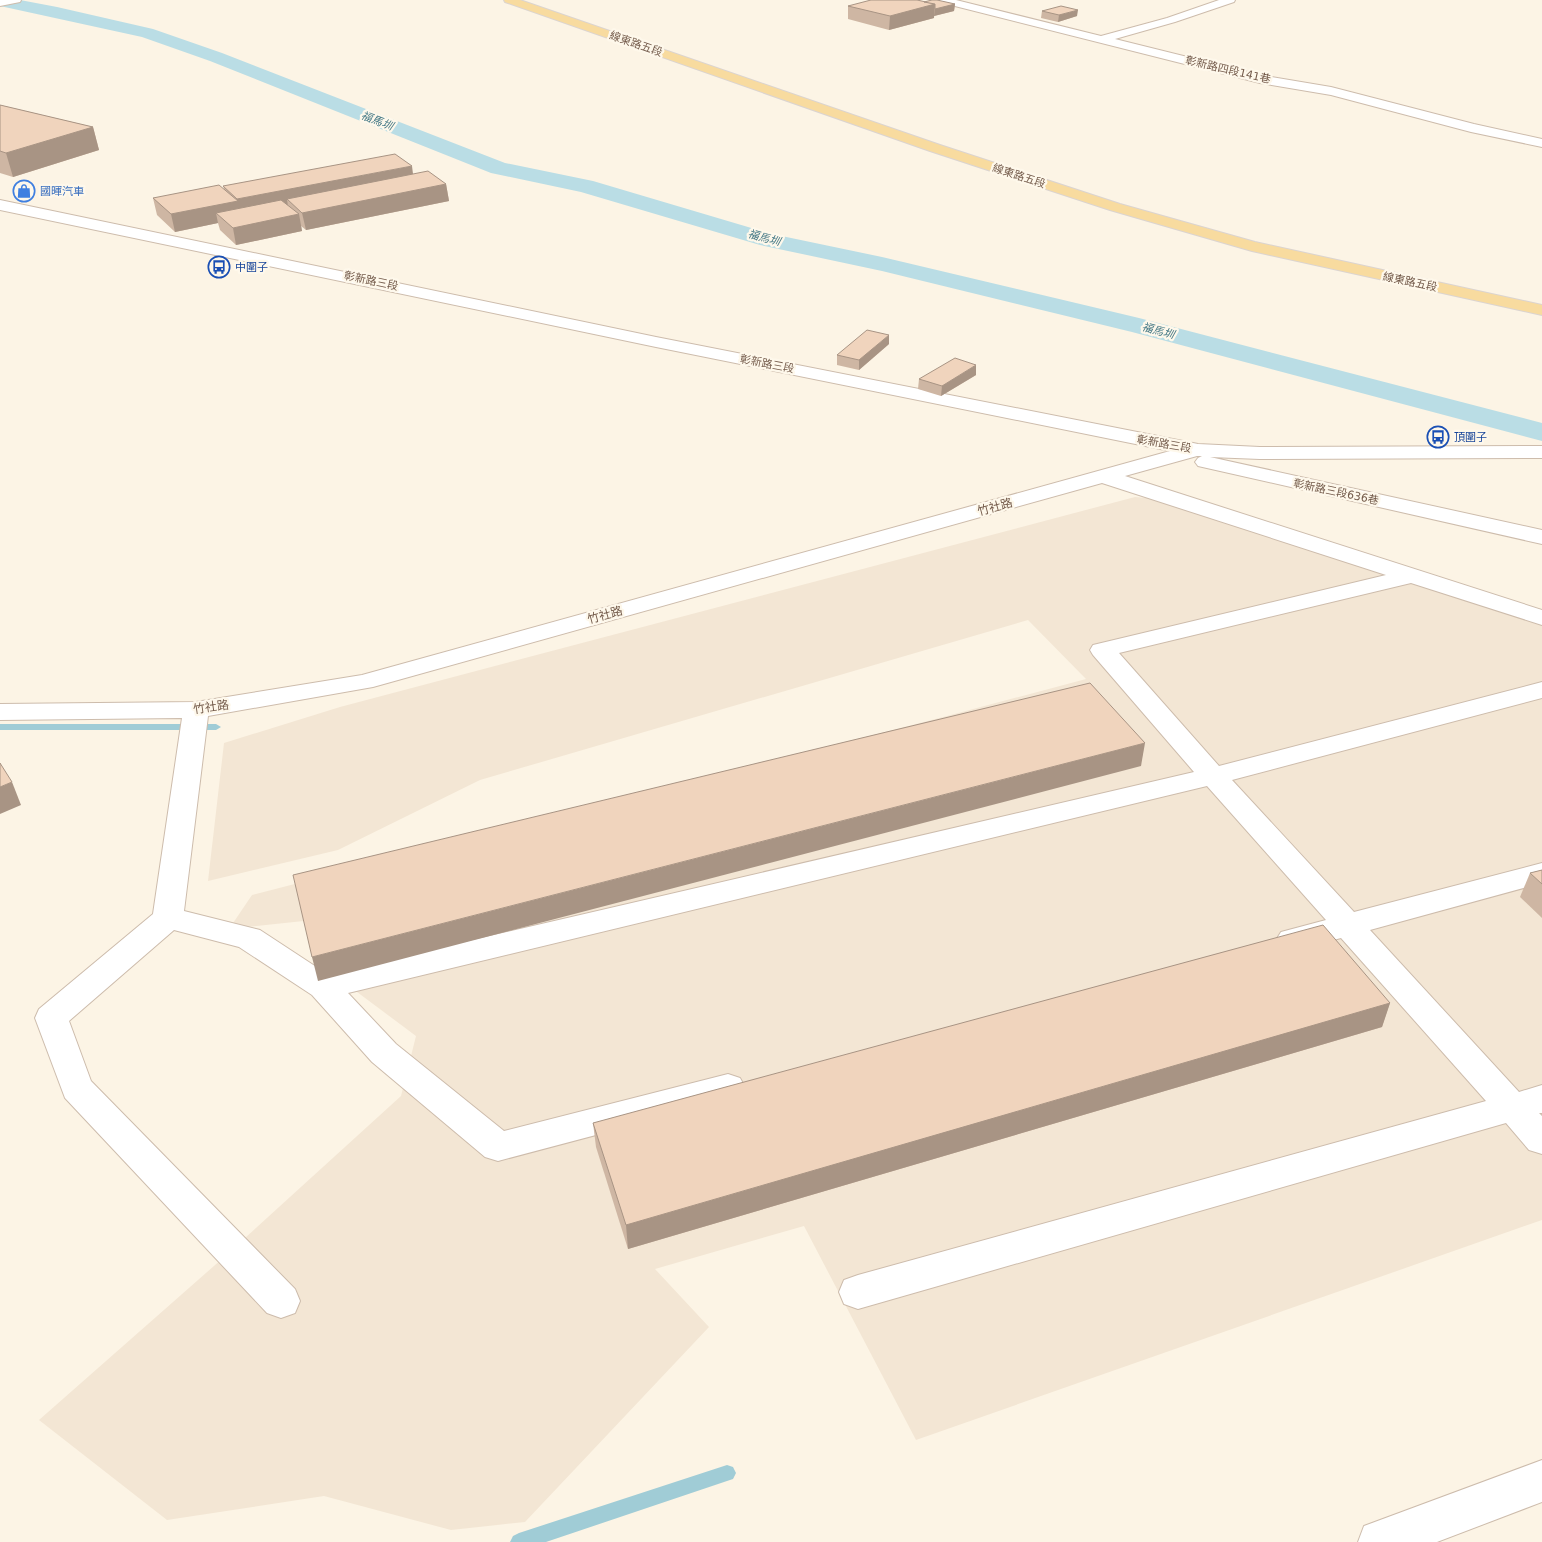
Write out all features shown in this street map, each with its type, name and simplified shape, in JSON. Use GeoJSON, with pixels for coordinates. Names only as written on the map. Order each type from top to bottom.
{"type":"FeatureCollection","features":[{"type":"Feature","properties":{"kind":"main road","name":"線東路五段"},"geometry":{"type":"LineString","coordinates":[[509,0],[935,148],[1115,207],[1252,246],[1542,310]]}},
{"type":"Feature","properties":{"kind":"main road","name":"線東路五段"},"geometry":{"type":"LineString","coordinates":[[537,0],[932,134],[1174,212],[1418,272],[1542,296]]}},
{"type":"Feature","properties":{"kind":"street"},"geometry":{"type":"LineString","coordinates":[[0,3],[16,0]]}},
{"type":"Feature","properties":{"kind":"street","name":"彰新路四段141巷"},"geometry":{"type":"LineString","coordinates":[[943,0],[1260,79],[1294,82],[1462,126],[1542,143]]}},
{"type":"Feature","properties":{"kind":"street"},"geometry":{"type":"LineString","coordinates":[[1101,40],[1171,20],[1230,0]]}},
{"type":"Feature","properties":{"kind":"street","name":"彰新路三段"},"geometry":{"type":"LineString","coordinates":[[0,205],[656,342],[1198,450],[1260,453],[1542,452]]}},
{"type":"Feature","properties":{"kind":"street","name":"彰新路三段636巷"},"geometry":{"type":"LineString","coordinates":[[1133,438],[1177,455],[1269,478],[1542,537]]}},
{"type":"Feature","properties":{"kind":"street","name":"竹社路"},"geometry":{"type":"LineString","coordinates":[[0,712],[196,710],[364,682],[1198,450]]}},
{"type":"Feature","properties":{"kind":"street"},"geometry":{"type":"LineString","coordinates":[[1106,477],[1542,618]]}},
{"type":"Feature","properties":{"kind":"street"},"geometry":{"type":"LineString","coordinates":[[1411,576],[1102,650],[1348,926],[1528,1104],[1542,1140]]}},
{"type":"Feature","properties":{"kind":"street"},"geometry":{"type":"LineString","coordinates":[[323,987],[1213,776],[1542,690]]}},
{"type":"Feature","properties":{"kind":"street"},"geometry":{"type":"LineString","coordinates":[[196,710],[168,918],[52,1018],[77,1088],[281,1301]]}},
{"type":"Feature","properties":{"kind":"street"},"geometry":{"type":"LineString","coordinates":[[1262,948],[1542,873]]}},
{"type":"Feature","properties":{"kind":"street"},"geometry":{"type":"LineString","coordinates":[[168,918],[249,938],[323,987],[384,1053],[498,1146],[759,1079]]}},
{"type":"Feature","properties":{"kind":"street"},"geometry":{"type":"LineString","coordinates":[[858,1292],[1528,1104]]}},
{"type":"Feature","properties":{"kind":"street"},"geometry":{"type":"LineString","coordinates":[[1380,1542],[1542,1481]]}},
{"type":"Feature","properties":{"kind":"shaded area"},"geometry":{"type":"Polygon","coordinates":[[[1135,497],[1182,501],[1542,622],[1542,1220],[916,1440],[804,1226],[655,1269],[709,1327],[525,1522],[451,1530],[324,1496],[167,1520],[39,1420],[223,1258],[401,1096],[416,1036],[349,986],[313,920],[229,929],[252,895],[1086,679],[1028,620],[480,780],[338,850],[208,881],[224,743],[340,707],[1135,497]]]}},
{"type":"Feature","properties":{"kind":"building"},"geometry":{"type":"Polygon","coordinates":[[[871,0],[917,0],[935,4],[890,16],[848,6],[871,0]]]}},
{"type":"Feature","properties":{"kind":"building"},"geometry":{"type":"Polygon","coordinates":[[[932,0],[955,4],[935,9],[935,4],[924,2],[932,0]]]}},
{"type":"Feature","properties":{"kind":"building"},"geometry":{"type":"Polygon","coordinates":[[[1061,6],[1078,10],[1059,15],[1042,11],[1061,6]]]}},
{"type":"Feature","properties":{"kind":"building"},"geometry":{"type":"Polygon","coordinates":[[[0,105],[93,127],[6,153],[0,151],[0,105]]]}},
{"type":"Feature","properties":{"kind":"building"},"geometry":{"type":"Polygon","coordinates":[[[395,154],[412,166],[237,199],[223,186],[395,154]]]}},
{"type":"Feature","properties":{"kind":"building"},"geometry":{"type":"Polygon","coordinates":[[[428,171],[446,184],[302,213],[287,199],[428,171]]]}},
{"type":"Feature","properties":{"kind":"building"},"geometry":{"type":"Polygon","coordinates":[[[219,185],[238,201],[171,214],[153,198],[219,185]]]}},
{"type":"Feature","properties":{"kind":"building"},"geometry":{"type":"Polygon","coordinates":[[[281,200],[299,214],[233,228],[216,213],[281,200]]]}},
{"type":"Feature","properties":{"kind":"building"},"geometry":{"type":"Polygon","coordinates":[[[867,330],[889,335],[859,360],[837,355],[867,330]]]}},
{"type":"Feature","properties":{"kind":"building"},"geometry":{"type":"Polygon","coordinates":[[[955,358],[976,365],[942,386],[919,379],[955,358]]]}},
{"type":"Feature","properties":{"kind":"building"},"geometry":{"type":"Polygon","coordinates":[[[1090,683],[1145,743],[312,957],[293,875],[1090,683]]]}},
{"type":"Feature","properties":{"kind":"building"},"geometry":{"type":"Polygon","coordinates":[[[0,763],[12,782],[0,787],[0,763]]]}},
{"type":"Feature","properties":{"kind":"building"},"geometry":{"type":"Polygon","coordinates":[[[1542,870],[1542,884],[1530,873],[1542,870]]]}},
{"type":"Feature","properties":{"kind":"building"},"geometry":{"type":"Polygon","coordinates":[[[1323,925],[1390,1003],[626,1225],[593,1123],[1323,925]]]}},
{"type":"Feature","properties":{"kind":"waterway","name":"福馬圳"},"geometry":{"type":"LineString","coordinates":[[0,1],[147,33],[216,57],[499,168],[585,186],[768,240],[882,264],[1139,326],[1542,432]]}},
{"type":"Feature","properties":{"kind":"waterway"},"geometry":{"type":"LineString","coordinates":[[0,727],[216,727]]}},
{"type":"Feature","properties":{"kind":"waterway"},"geometry":{"type":"LineString","coordinates":[[519,1542],[727,1473]]}},
{"type":"Feature","properties":{"kind":"place","name":"國暉汽車"},"geometry":{"type":"Point","coordinates":[24,191]}},
{"type":"Feature","properties":{"kind":"place","name":"中圍子"},"geometry":{"type":"Point","coordinates":[219,267]}},
{"type":"Feature","properties":{"kind":"place","name":"頂圍子"},"geometry":{"type":"Point","coordinates":[1438,437]}}]}
